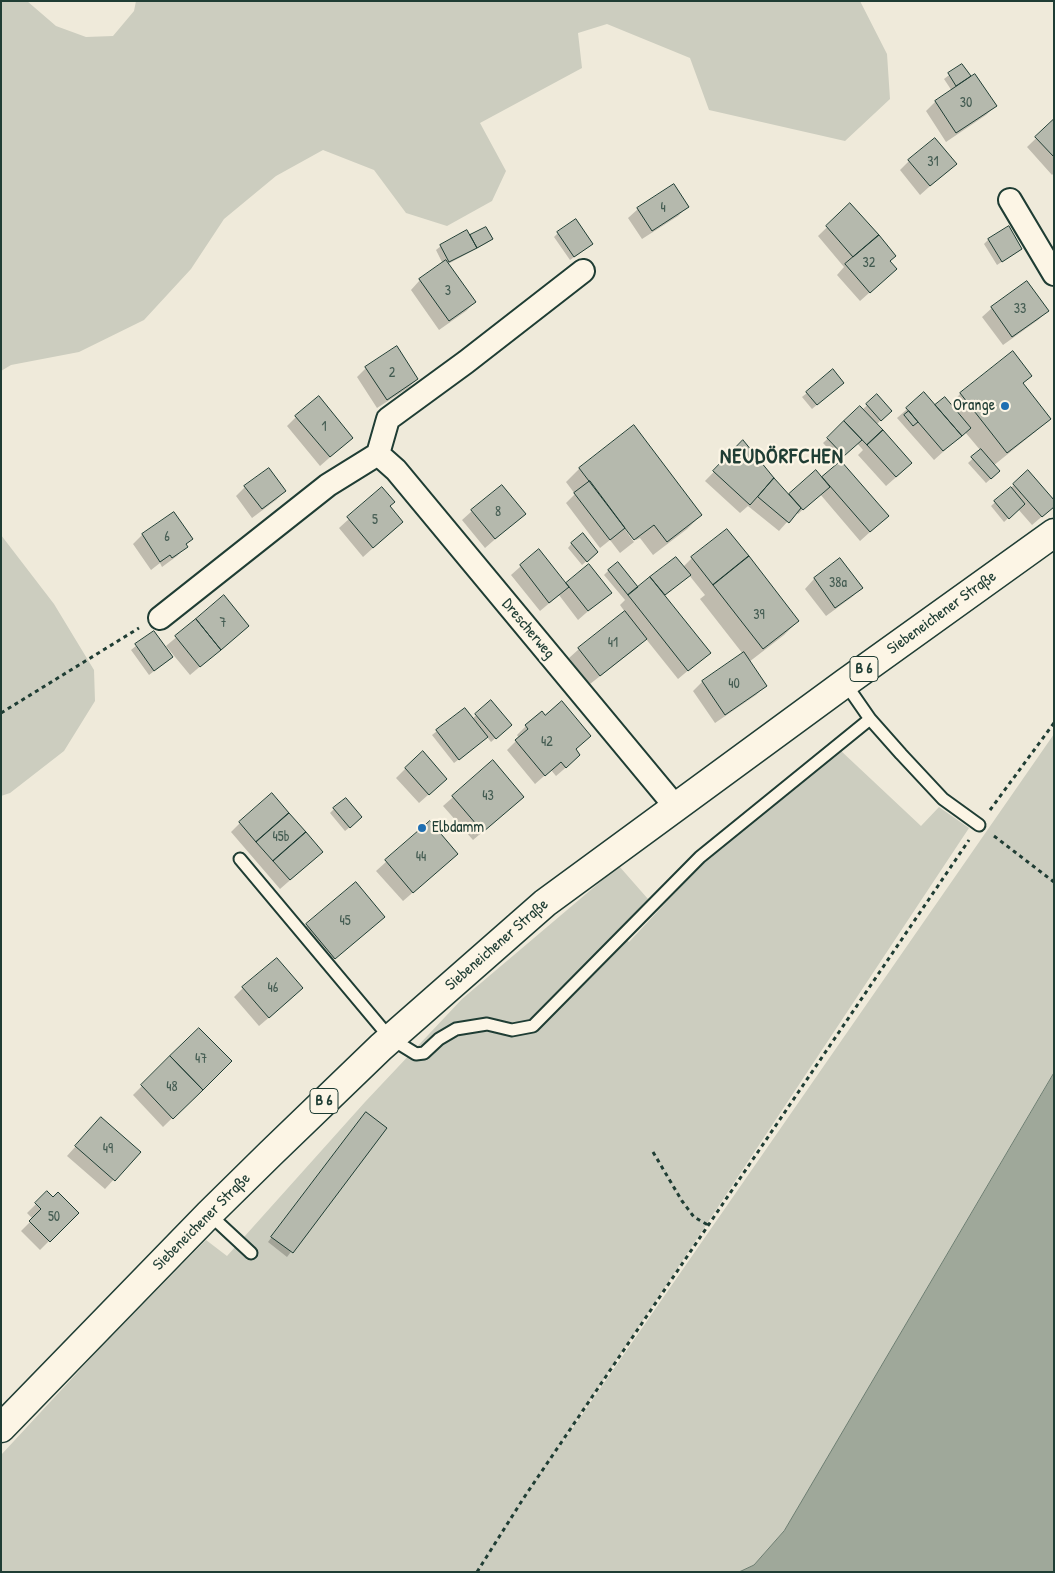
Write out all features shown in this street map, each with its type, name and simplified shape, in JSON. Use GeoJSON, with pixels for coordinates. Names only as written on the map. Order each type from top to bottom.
{"type":"FeatureCollection","features":[{"type":"Feature","properties":{"kind":"main road","name":"Siebeneichener Straße"},"geometry":{"type":"LineString","coordinates":[[1,1428],[208,1214],[390,1038],[545,903],[675,806],[1054,533]]}},
{"type":"Feature","properties":{"kind":"street"},"geometry":{"type":"LineString","coordinates":[[1010,200],[1054,274]]}},
{"type":"Feature","properties":{"kind":"street"},"geometry":{"type":"LineString","coordinates":[[160,618],[328,485],[378,454],[388,419],[466,362],[583,271]]}},
{"type":"Feature","properties":{"kind":"street","name":"Drescherweg"},"geometry":{"type":"LineString","coordinates":[[378,454],[396,470],[675,806]]}},
{"type":"Feature","properties":{"kind":"lane"},"geometry":{"type":"LineString","coordinates":[[845,683],[870,719],[943,799],[979,825]]}},
{"type":"Feature","properties":{"kind":"lane"},"geometry":{"type":"LineString","coordinates":[[240,859],[390,1038],[416,1054],[424,1053],[439,1039],[456,1030],[487,1024],[512,1030],[533,1026],[700,857],[870,719]]}},
{"type":"Feature","properties":{"kind":"lane"},"geometry":{"type":"LineString","coordinates":[[208,1214],[251,1253]]}},
{"type":"Feature","properties":{"kind":"path"},"geometry":{"type":"LineString","coordinates":[[1,713],[129,633],[160,618]]}},
{"type":"Feature","properties":{"kind":"path"},"geometry":{"type":"LineString","coordinates":[[477,1572],[528,1491],[979,825],[1054,723]]}},
{"type":"Feature","properties":{"kind":"path"},"geometry":{"type":"LineString","coordinates":[[979,825],[1054,882]]}},
{"type":"Feature","properties":{"kind":"path"},"geometry":{"type":"LineString","coordinates":[[653,1152],[682,1201],[694,1217],[708,1225]]}},
{"type":"Feature","properties":{"kind":"shaded area"},"geometry":{"type":"Polygon","coordinates":[[[1,1],[27,1],[56,26],[86,37],[113,36],[134,11],[136,1],[860,1],[887,54],[890,99],[845,141],[709,110],[690,58],[607,24],[578,33],[582,68],[480,123],[506,171],[492,201],[447,226],[406,213],[374,170],[323,150],[276,176],[224,219],[191,269],[144,320],[79,352],[11,365],[1,371],[1,1]]]}},
{"type":"Feature","properties":{"kind":"shaded area"},"geometry":{"type":"Polygon","coordinates":[[[1,535],[54,604],[94,670],[95,701],[64,751],[10,793],[1,796],[1,535]]]}},
{"type":"Feature","properties":{"kind":"shaded area"},"geometry":{"type":"Polygon","coordinates":[[[1054,734],[1054,1073],[784,1531],[754,1565],[739,1572],[1,1572],[1,1455],[102,1346],[206,1240],[227,1256],[365,1102],[462,999],[619,866],[648,899],[618,932],[629,942],[704,862],[840,750],[921,826],[939,807],[969,828],[545,1468],[1054,734]]]}},
{"type":"Feature","properties":{"kind":"shaded area"},"geometry":{"type":"Polygon","coordinates":[[[1054,1073],[1054,1572],[739,1572],[754,1565],[784,1531],[1054,1073]]]}},
{"type":"Feature","properties":{"kind":"building"},"geometry":{"type":"Polygon","coordinates":[[[962,64],[971,76],[956,86],[948,73],[962,64]]]}},
{"type":"Feature","properties":{"kind":"building"},"geometry":{"type":"Polygon","coordinates":[[[975,74],[997,106],[956,133],[935,101],[975,74]]]}},
{"type":"Feature","properties":{"kind":"building"},"geometry":{"type":"Polygon","coordinates":[[[1054,119],[1054,157],[1035,137],[1054,119]]]}},
{"type":"Feature","properties":{"kind":"building"},"geometry":{"type":"Polygon","coordinates":[[[935,138],[957,164],[930,186],[908,160],[935,138]]]}},
{"type":"Feature","properties":{"kind":"building"},"geometry":{"type":"Polygon","coordinates":[[[674,184],[689,207],[652,231],[637,208],[674,184]]]}},
{"type":"Feature","properties":{"kind":"building"},"geometry":{"type":"Polygon","coordinates":[[[850,203],[879,235],[853,257],[826,226],[850,203]]]}},
{"type":"Feature","properties":{"kind":"building"},"geometry":{"type":"Polygon","coordinates":[[[576,219],[593,244],[574,257],[557,232],[576,219]]]}},
{"type":"Feature","properties":{"kind":"building"},"geometry":{"type":"Polygon","coordinates":[[[1009,226],[1022,249],[1002,262],[988,239],[1009,226]]]}},
{"type":"Feature","properties":{"kind":"building"},"geometry":{"type":"Polygon","coordinates":[[[486,227],[493,239],[477,248],[470,235],[486,227]]]}},
{"type":"Feature","properties":{"kind":"building"},"geometry":{"type":"Polygon","coordinates":[[[467,230],[477,248],[449,262],[440,245],[467,230]]]}},
{"type":"Feature","properties":{"kind":"building"},"geometry":{"type":"Polygon","coordinates":[[[879,235],[896,256],[890,261],[897,269],[870,293],[845,264],[879,235]]]}},
{"type":"Feature","properties":{"kind":"building"},"geometry":{"type":"Polygon","coordinates":[[[446,260],[476,302],[449,321],[419,279],[446,260]]]}},
{"type":"Feature","properties":{"kind":"building"},"geometry":{"type":"Polygon","coordinates":[[[1027,281],[1049,311],[1012,337],[991,307],[1027,281]]]}},
{"type":"Feature","properties":{"kind":"building"},"geometry":{"type":"Polygon","coordinates":[[[397,346],[418,379],[387,400],[365,367],[397,346]]]}},
{"type":"Feature","properties":{"kind":"building","name":"Orange"},"geometry":{"type":"Polygon","coordinates":[[[1013,351],[1032,376],[1023,383],[1051,419],[1007,453],[960,393],[1013,351]]]}},
{"type":"Feature","properties":{"kind":"building"},"geometry":{"type":"Polygon","coordinates":[[[833,369],[844,383],[817,405],[806,392],[833,369]]]}},
{"type":"Feature","properties":{"kind":"building"},"geometry":{"type":"Polygon","coordinates":[[[924,392],[962,436],[943,451],[906,408],[924,392]]]}},
{"type":"Feature","properties":{"kind":"building"},"geometry":{"type":"Polygon","coordinates":[[[877,394],[892,411],[881,421],[866,404],[877,394]]]}},
{"type":"Feature","properties":{"kind":"building"},"geometry":{"type":"Polygon","coordinates":[[[319,396],[353,438],[330,457],[295,416],[319,396]]]}},
{"type":"Feature","properties":{"kind":"building"},"geometry":{"type":"Polygon","coordinates":[[[945,397],[971,428],[962,436],[935,405],[945,397]]]}},
{"type":"Feature","properties":{"kind":"building"},"geometry":{"type":"Polygon","coordinates":[[[860,406],[883,430],[867,445],[844,421],[860,406]]]}},
{"type":"Feature","properties":{"kind":"building"},"geometry":{"type":"Polygon","coordinates":[[[909,411],[918,422],[913,426],[904,415],[909,411]]]}},
{"type":"Feature","properties":{"kind":"building"},"geometry":{"type":"Polygon","coordinates":[[[844,421],[862,440],[844,456],[827,438],[844,421]]]}},
{"type":"Feature","properties":{"kind":"building"},"geometry":{"type":"Polygon","coordinates":[[[634,425],[702,515],[667,542],[654,525],[634,540],[579,468],[634,425]]]}},
{"type":"Feature","properties":{"kind":"building"},"geometry":{"type":"Polygon","coordinates":[[[883,430],[912,463],[896,477],[867,445],[883,430]]]}},
{"type":"Feature","properties":{"kind":"building"},"geometry":{"type":"Polygon","coordinates":[[[743,440],[774,478],[750,505],[713,471],[743,440]]]}},
{"type":"Feature","properties":{"kind":"building"},"geometry":{"type":"Polygon","coordinates":[[[981,449],[1000,471],[991,479],[971,457],[981,449]]]}},
{"type":"Feature","properties":{"kind":"building"},"geometry":{"type":"Polygon","coordinates":[[[841,461],[889,516],[870,532],[822,477],[841,461]]]}},
{"type":"Feature","properties":{"kind":"building"},"geometry":{"type":"Polygon","coordinates":[[[269,468],[286,491],[262,509],[244,486],[269,468]]]}},
{"type":"Feature","properties":{"kind":"building"},"geometry":{"type":"Polygon","coordinates":[[[816,470],[830,487],[803,510],[789,494],[816,470]]]}},
{"type":"Feature","properties":{"kind":"building"},"geometry":{"type":"Polygon","coordinates":[[[1028,470],[1054,500],[1054,507],[1042,517],[1013,484],[1028,470]]]}},
{"type":"Feature","properties":{"kind":"building"},"geometry":{"type":"Polygon","coordinates":[[[774,478],[801,508],[789,523],[758,497],[774,478]]]}},
{"type":"Feature","properties":{"kind":"building"},"geometry":{"type":"Polygon","coordinates":[[[590,481],[625,528],[610,540],[574,493],[590,481]]]}},
{"type":"Feature","properties":{"kind":"building"},"geometry":{"type":"Polygon","coordinates":[[[502,485],[526,514],[495,539],[471,510],[502,485]]]}},
{"type":"Feature","properties":{"kind":"building"},"geometry":{"type":"Polygon","coordinates":[[[382,487],[395,502],[390,506],[403,522],[373,548],[347,517],[382,487]]]}},
{"type":"Feature","properties":{"kind":"building"},"geometry":{"type":"Polygon","coordinates":[[[1011,487],[1025,504],[1009,519],[994,501],[1011,487]]]}},
{"type":"Feature","properties":{"kind":"building"},"geometry":{"type":"Polygon","coordinates":[[[174,512],[193,539],[186,544],[188,547],[172,558],[170,555],[160,562],[142,534],[174,512]]]}},
{"type":"Feature","properties":{"kind":"building"},"geometry":{"type":"Polygon","coordinates":[[[727,529],[749,556],[713,585],[691,557],[727,529]]]}},
{"type":"Feature","properties":{"kind":"building"},"geometry":{"type":"Polygon","coordinates":[[[583,533],[598,552],[587,562],[571,543],[583,533]]]}},
{"type":"Feature","properties":{"kind":"building"},"geometry":{"type":"Polygon","coordinates":[[[539,549],[569,587],[549,603],[520,565],[539,549]]]}},
{"type":"Feature","properties":{"kind":"building"},"geometry":{"type":"Polygon","coordinates":[[[749,556],[799,621],[763,649],[713,585],[749,556]]]}},
{"type":"Feature","properties":{"kind":"building"},"geometry":{"type":"Polygon","coordinates":[[[676,557],[691,575],[665,595],[650,577],[676,557]]]}},
{"type":"Feature","properties":{"kind":"building"},"geometry":{"type":"Polygon","coordinates":[[[840,558],[863,588],[835,608],[814,578],[840,558]]]}},
{"type":"Feature","properties":{"kind":"building"},"geometry":{"type":"Polygon","coordinates":[[[618,562],[638,587],[628,595],[608,570],[618,562]]]}},
{"type":"Feature","properties":{"kind":"building"},"geometry":{"type":"Polygon","coordinates":[[[589,564],[612,593],[588,611],[566,583],[589,564]]]}},
{"type":"Feature","properties":{"kind":"building"},"geometry":{"type":"Polygon","coordinates":[[[650,577],[711,653],[688,671],[628,595],[650,577]]]}},
{"type":"Feature","properties":{"kind":"building"},"geometry":{"type":"Polygon","coordinates":[[[224,595],[249,626],[221,650],[196,619],[224,595]]]}},
{"type":"Feature","properties":{"kind":"building"},"geometry":{"type":"Polygon","coordinates":[[[625,611],[647,639],[600,676],[578,648],[625,611]]]}},
{"type":"Feature","properties":{"kind":"building"},"geometry":{"type":"Polygon","coordinates":[[[196,619],[221,650],[200,667],[175,636],[196,619]]]}},
{"type":"Feature","properties":{"kind":"building"},"geometry":{"type":"Polygon","coordinates":[[[154,631],[173,657],[154,671],[135,644],[154,631]]]}},
{"type":"Feature","properties":{"kind":"building"},"geometry":{"type":"Polygon","coordinates":[[[744,652],[767,686],[725,715],[702,681],[744,652]]]}},
{"type":"Feature","properties":{"kind":"building"},"geometry":{"type":"Polygon","coordinates":[[[491,700],[512,725],[496,739],[475,714],[491,700]]]}},
{"type":"Feature","properties":{"kind":"building"},"geometry":{"type":"Polygon","coordinates":[[[562,701],[591,736],[576,749],[580,755],[566,768],[561,762],[545,776],[515,740],[528,729],[525,725],[542,711],[545,715],[562,701]]]}},
{"type":"Feature","properties":{"kind":"building"},"geometry":{"type":"Polygon","coordinates":[[[465,708],[488,737],[459,760],[436,730],[465,708]]]}},
{"type":"Feature","properties":{"kind":"building"},"geometry":{"type":"Polygon","coordinates":[[[423,751],[447,779],[429,795],[405,768],[423,751]]]}},
{"type":"Feature","properties":{"kind":"building"},"geometry":{"type":"Polygon","coordinates":[[[493,760],[524,797],[483,832],[452,796],[493,760]]]}},
{"type":"Feature","properties":{"kind":"building"},"geometry":{"type":"Polygon","coordinates":[[[272,793],[289,813],[256,842],[239,822],[272,793]]]}},
{"type":"Feature","properties":{"kind":"building"},"geometry":{"type":"Polygon","coordinates":[[[346,798],[362,817],[350,828],[333,808],[346,798]]]}},
{"type":"Feature","properties":{"kind":"building"},"geometry":{"type":"Polygon","coordinates":[[[289,813],[306,832],[273,861],[256,842],[289,813]]]}},
{"type":"Feature","properties":{"kind":"building"},"geometry":{"type":"Polygon","coordinates":[[[430,821],[458,854],[413,893],[385,860],[430,821]]]}},
{"type":"Feature","properties":{"kind":"building"},"geometry":{"type":"Polygon","coordinates":[[[306,832],[323,852],[290,880],[273,861],[306,832]]]}},
{"type":"Feature","properties":{"kind":"building"},"geometry":{"type":"Polygon","coordinates":[[[356,882],[385,917],[335,959],[306,924],[356,882]]]}},
{"type":"Feature","properties":{"kind":"building"},"geometry":{"type":"Polygon","coordinates":[[[277,958],[303,988],[269,1018],[242,987],[277,958]]]}},
{"type":"Feature","properties":{"kind":"building"},"geometry":{"type":"Polygon","coordinates":[[[199,1028],[232,1061],[203,1090],[170,1056],[199,1028]]]}},
{"type":"Feature","properties":{"kind":"building"},"geometry":{"type":"Polygon","coordinates":[[[170,1056],[203,1090],[173,1119],[141,1085],[170,1056]]]}},
{"type":"Feature","properties":{"kind":"building"},"geometry":{"type":"Polygon","coordinates":[[[366,1112],[387,1128],[293,1253],[271,1237],[366,1112]]]}},
{"type":"Feature","properties":{"kind":"building"},"geometry":{"type":"Polygon","coordinates":[[[101,1117],[141,1152],[115,1181],[75,1146],[101,1117]]]}},
{"type":"Feature","properties":{"kind":"building"},"geometry":{"type":"Polygon","coordinates":[[[47,1191],[53,1197],[58,1192],[79,1213],[50,1242],[29,1221],[41,1209],[35,1203],[47,1191]]]}},
{"type":"Feature","properties":{"kind":"place","name":"Orange"},"geometry":{"type":"Point","coordinates":[1005,406]}},
{"type":"Feature","properties":{"kind":"place","name":"Elbdamm"},"geometry":{"type":"Point","coordinates":[422,828]}},
{"type":"Feature","properties":{"kind":"district","name":"NEUDÖRFCHEN"},"geometry":{"type":"Point","coordinates":[782,457]}}]}
